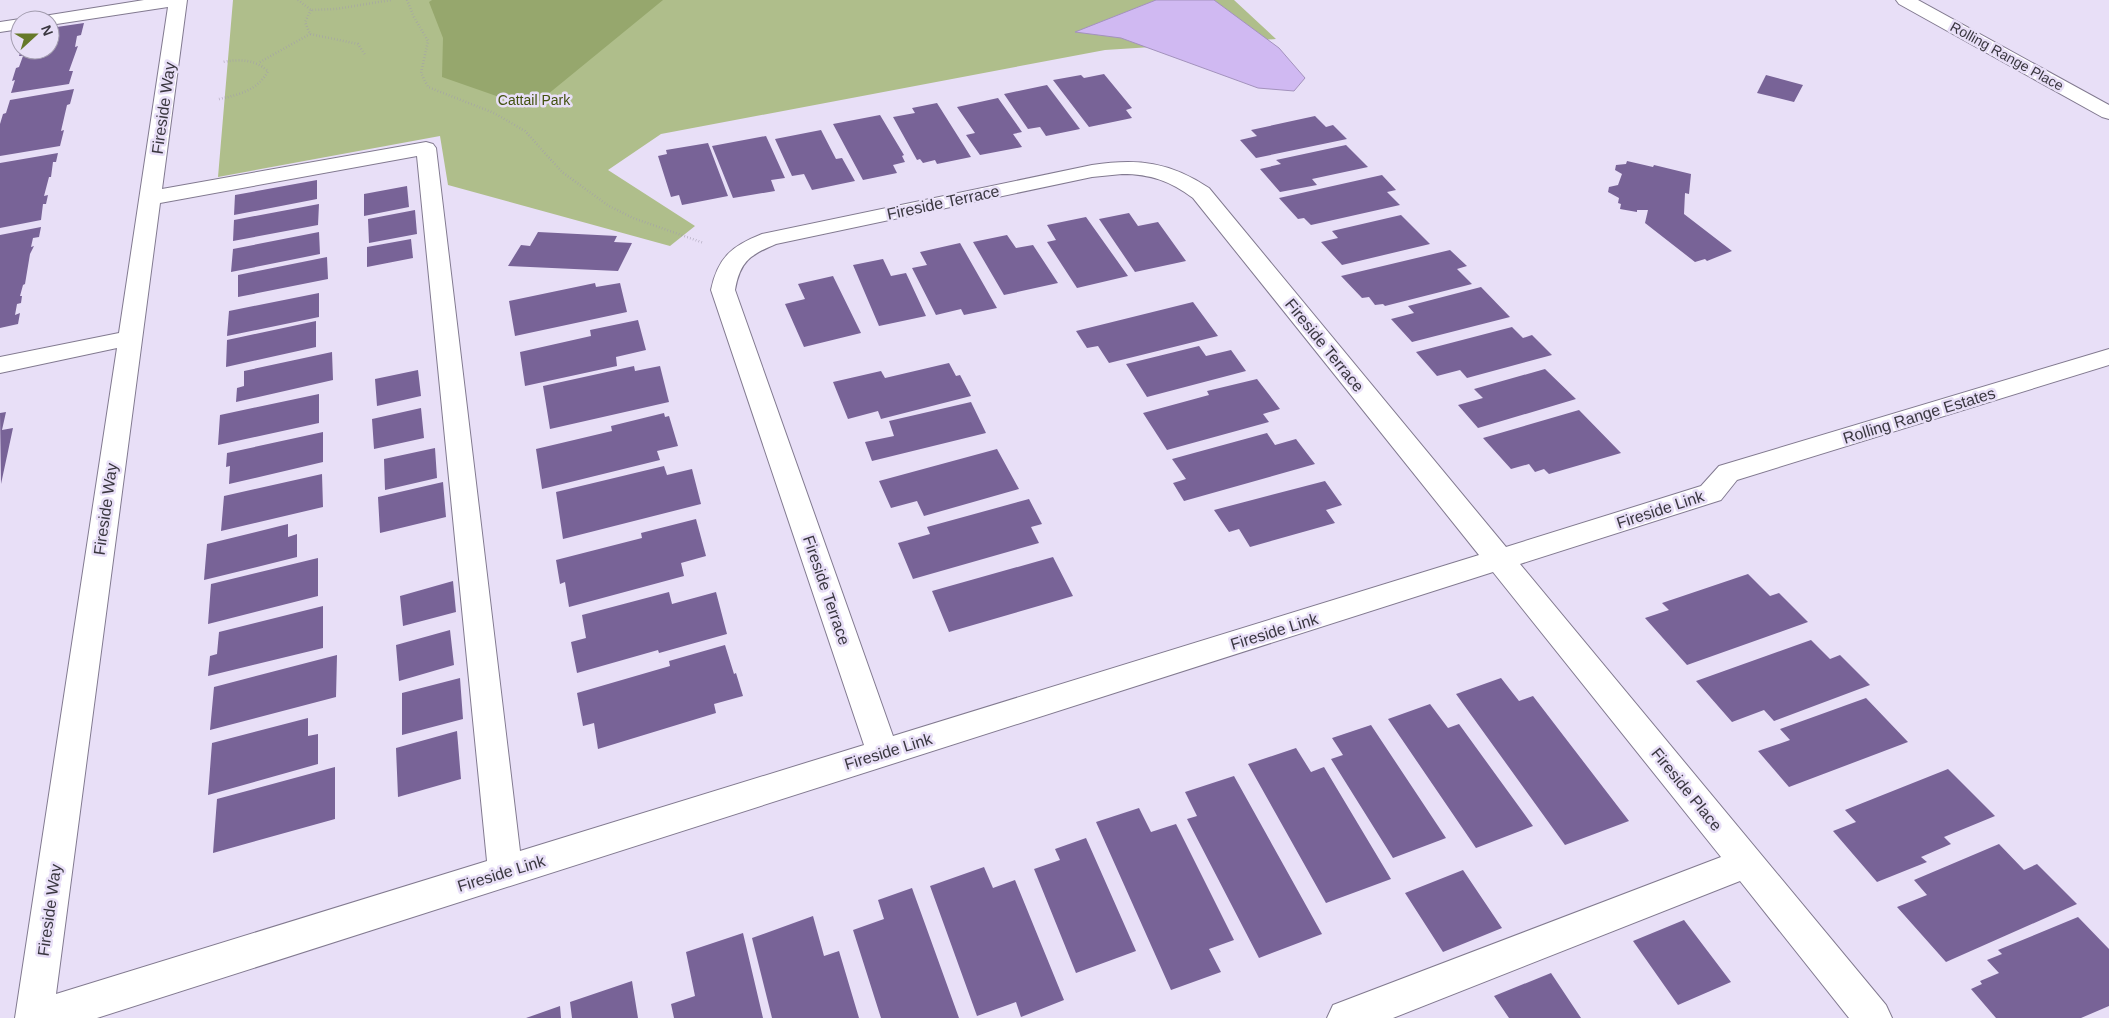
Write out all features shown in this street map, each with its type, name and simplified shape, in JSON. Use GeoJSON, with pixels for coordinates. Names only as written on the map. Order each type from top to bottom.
{"type":"FeatureCollection","features":[{"type":"Feature","properties":{"kind":"street"},"geometry":{"type":"LineString","coordinates":[[60,18],[178,0]]}},
{"type":"Feature","properties":{"kind":"street","name":"Fireside Way"},"geometry":{"type":"LineString","coordinates":[[34,1018],[178,0]]}},
{"type":"Feature","properties":{"kind":"street","name":"Rolling Range Place"},"geometry":{"type":"LineString","coordinates":[[1904,0],[2109,113]]}},
{"type":"Feature","properties":{"kind":"street"},"geometry":{"type":"LineString","coordinates":[[150,198],[426,148],[505,871]]}},
{"type":"Feature","properties":{"kind":"street","name":"Fireside Terrace"},"geometry":{"type":"LineString","coordinates":[[883,753],[723,290],[724,276],[737,255],[770,239],[1092,171],[1137,166],[1157,169],[1178,176],[1200,193],[1500,560]]}},
{"type":"Feature","properties":{"kind":"street"},"geometry":{"type":"LineString","coordinates":[[0,365],[130,338]]}},
{"type":"Feature","properties":{"kind":"street","name":"Rolling Range Estates"},"geometry":{"type":"LineString","coordinates":[[1728,473],[2109,357]]}},
{"type":"Feature","properties":{"kind":"street","name":"Fireside Link"},"geometry":{"type":"LineString","coordinates":[[39,1018],[1711,493],[1728,473]]}},
{"type":"Feature","properties":{"kind":"street","name":"Fireside Place"},"geometry":{"type":"LineString","coordinates":[[1500,560],[1873,1018]]}},
{"type":"Feature","properties":{"kind":"street"},"geometry":{"type":"LineString","coordinates":[[1346,1018],[1747,863]]}},
{"type":"Feature","properties":{"kind":"path"},"geometry":{"type":"LineString","coordinates":[[298,0],[311,10],[336,9],[391,0]]}},
{"type":"Feature","properties":{"kind":"path"},"geometry":{"type":"LineString","coordinates":[[407,0],[428,42],[422,73],[428,86],[494,113],[525,132],[562,172],[608,206],[633,218],[737,255]]}},
{"type":"Feature","properties":{"kind":"path"},"geometry":{"type":"LineString","coordinates":[[310,34],[305,22],[311,10]]}},
{"type":"Feature","properties":{"kind":"path"},"geometry":{"type":"LineString","coordinates":[[222,62],[248,60],[260,62],[310,34],[358,44],[365,55]]}},
{"type":"Feature","properties":{"kind":"path"},"geometry":{"type":"LineString","coordinates":[[219,99],[250,91],[265,80],[268,71],[260,62]]}},
{"type":"Feature","properties":{"kind":"green space","name":"Cattail Park"},"geometry":{"type":"Polygon","coordinates":[[[233,0],[1234,0],[1276,39],[1105,50],[661,134],[608,170],[695,226],[670,246],[448,185],[440,136],[218,177],[233,0]]]}},
{"type":"Feature","properties":{"kind":"green space"},"geometry":{"type":"Polygon","coordinates":[[[432,0],[663,0],[531,108],[442,77],[443,38],[429,2],[432,0]]]}},
{"type":"Feature","properties":{"kind":"shaded area"},"geometry":{"type":"Polygon","coordinates":[[[1156,0],[1214,0],[1279,48],[1305,78],[1294,91],[1258,88],[1121,38],[1075,32],[1156,0]]]}},
{"type":"Feature","properties":{"kind":"building"},"geometry":{"type":"Polygon","coordinates":[[[84,23],[81,35],[77,36],[75,47],[78,46],[69,71],[73,71],[69,84],[11,93],[16,68],[19,67],[22,60],[60,60],[60,27],[84,23]]]}},
{"type":"Feature","properties":{"kind":"building"},"geometry":{"type":"Polygon","coordinates":[[[1104,74],[1132,108],[1126,110],[1132,118],[1089,127],[1053,80],[1081,75],[1084,78],[1104,74]]]}},
{"type":"Feature","properties":{"kind":"building"},"geometry":{"type":"Polygon","coordinates":[[[1766,75],[1803,85],[1794,102],[1757,93],[1766,75]]]}},
{"type":"Feature","properties":{"kind":"building"},"geometry":{"type":"Polygon","coordinates":[[[1047,85],[1080,129],[1046,136],[1040,127],[1028,129],[1004,94],[1047,85]]]}},
{"type":"Feature","properties":{"kind":"building"},"geometry":{"type":"Polygon","coordinates":[[[74,89],[70,104],[67,105],[61,131],[64,130],[60,146],[0,156],[0,124],[10,100],[74,89]]]}},
{"type":"Feature","properties":{"kind":"building"},"geometry":{"type":"Polygon","coordinates":[[[998,98],[1022,132],[1013,134],[1022,147],[980,155],[966,135],[975,133],[957,107],[998,98]]]}},
{"type":"Feature","properties":{"kind":"building"},"geometry":{"type":"Polygon","coordinates":[[[937,103],[971,157],[937,164],[935,160],[923,163],[920,159],[917,160],[893,117],[915,113],[912,108],[937,103]]]}},
{"type":"Feature","properties":{"kind":"building"},"geometry":{"type":"Polygon","coordinates":[[[880,115],[904,155],[902,156],[905,162],[893,165],[897,173],[863,180],[833,124],[880,115]]]}},
{"type":"Feature","properties":{"kind":"building"},"geometry":{"type":"Polygon","coordinates":[[[1315,116],[1326,127],[1333,125],[1347,139],[1256,158],[1240,140],[1257,136],[1251,130],[1315,116]]]}},
{"type":"Feature","properties":{"kind":"building"},"geometry":{"type":"Polygon","coordinates":[[[821,130],[836,159],[842,158],[855,181],[812,190],[804,174],[792,176],[775,139],[821,130]]]}},
{"type":"Feature","properties":{"kind":"building"},"geometry":{"type":"Polygon","coordinates":[[[766,136],[785,178],[771,180],[775,191],[733,198],[712,146],[766,136]]]}},
{"type":"Feature","properties":{"kind":"building"},"geometry":{"type":"Polygon","coordinates":[[[708,143],[728,196],[682,205],[679,195],[671,197],[658,156],[667,154],[666,150],[708,143]]]}},
{"type":"Feature","properties":{"kind":"building"},"geometry":{"type":"Polygon","coordinates":[[[1346,145],[1368,167],[1312,179],[1317,185],[1280,192],[1260,169],[1281,164],[1276,160],[1346,145]]]}},
{"type":"Feature","properties":{"kind":"building"},"geometry":{"type":"Polygon","coordinates":[[[58,153],[56,162],[53,162],[51,177],[49,177],[44,196],[48,195],[46,204],[43,204],[41,220],[0,228],[0,163],[58,153]]]}},
{"type":"Feature","properties":{"kind":"building"},"geometry":{"type":"Polygon","coordinates":[[[1627,161],[1691,174],[1689,194],[1685,193],[1684,214],[1732,251],[1707,261],[1705,259],[1695,262],[1645,223],[1648,210],[1637,210],[1637,212],[1620,209],[1619,198],[1608,192],[1609,187],[1618,185],[1622,174],[1615,170],[1616,165],[1626,164],[1627,161]]]}},
{"type":"Feature","properties":{"kind":"building"},"geometry":{"type":"Polygon","coordinates":[[[1382,175],[1396,190],[1387,192],[1400,205],[1311,225],[1304,218],[1298,219],[1279,198],[1382,175]]]}},
{"type":"Feature","properties":{"kind":"building"},"geometry":{"type":"Polygon","coordinates":[[[317,180],[317,199],[234,215],[235,195],[317,180]]]}},
{"type":"Feature","properties":{"kind":"building"},"geometry":{"type":"Polygon","coordinates":[[[407,186],[409,207],[364,216],[364,194],[407,186]]]}},
{"type":"Feature","properties":{"kind":"building"},"geometry":{"type":"Polygon","coordinates":[[[319,204],[318,225],[233,241],[234,220],[319,204]]]}},
{"type":"Feature","properties":{"kind":"building"},"geometry":{"type":"Polygon","coordinates":[[[415,210],[417,234],[369,243],[368,219],[415,210]]]}},
{"type":"Feature","properties":{"kind":"building"},"geometry":{"type":"Polygon","coordinates":[[[1129,213],[1138,226],[1158,222],[1186,261],[1135,272],[1099,219],[1129,213]]]}},
{"type":"Feature","properties":{"kind":"building"},"geometry":{"type":"Polygon","coordinates":[[[1401,215],[1430,244],[1342,265],[1321,242],[1338,238],[1332,231],[1401,215]]]}},
{"type":"Feature","properties":{"kind":"building"},"geometry":{"type":"Polygon","coordinates":[[[1086,217],[1128,276],[1077,288],[1047,242],[1056,240],[1047,225],[1086,217]]]}},
{"type":"Feature","properties":{"kind":"building"},"geometry":{"type":"Polygon","coordinates":[[[41,227],[39,237],[33,238],[31,247],[34,246],[30,254],[25,284],[20,296],[22,296],[21,303],[17,304],[15,315],[20,313],[18,324],[0,328],[0,235],[41,227]]]}},
{"type":"Feature","properties":{"kind":"building"},"geometry":{"type":"Polygon","coordinates":[[[319,232],[320,254],[231,272],[233,249],[319,232]]]}},
{"type":"Feature","properties":{"kind":"building"},"geometry":{"type":"Polygon","coordinates":[[[538,232],[617,236],[614,242],[632,243],[618,271],[508,266],[521,245],[530,246],[538,232]]]}},
{"type":"Feature","properties":{"kind":"building"},"geometry":{"type":"Polygon","coordinates":[[[1007,235],[1016,248],[1033,245],[1058,283],[1004,295],[973,242],[1007,235]]]}},
{"type":"Feature","properties":{"kind":"building"},"geometry":{"type":"Polygon","coordinates":[[[411,239],[413,258],[367,267],[367,247],[411,239]]]}},
{"type":"Feature","properties":{"kind":"building"},"geometry":{"type":"Polygon","coordinates":[[[960,243],[997,308],[964,315],[961,309],[936,315],[912,268],[927,265],[920,252],[960,243]]]}},
{"type":"Feature","properties":{"kind":"building"},"geometry":{"type":"Polygon","coordinates":[[[1450,250],[1467,266],[1457,269],[1472,284],[1385,306],[1383,304],[1375,305],[1369,297],[1362,298],[1341,276],[1450,250]]]}},
{"type":"Feature","properties":{"kind":"building"},"geometry":{"type":"Polygon","coordinates":[[[327,257],[328,279],[238,297],[238,275],[327,257]]]}},
{"type":"Feature","properties":{"kind":"building"},"geometry":{"type":"Polygon","coordinates":[[[883,259],[891,276],[906,273],[926,316],[879,326],[853,265],[883,259]]]}},
{"type":"Feature","properties":{"kind":"building"},"geometry":{"type":"Polygon","coordinates":[[[833,276],[861,333],[804,347],[785,304],[805,299],[798,284],[833,276]]]}},
{"type":"Feature","properties":{"kind":"building"},"geometry":{"type":"Polygon","coordinates":[[[595,283],[596,287],[620,283],[627,312],[515,336],[509,301],[595,283]]]}},
{"type":"Feature","properties":{"kind":"building"},"geometry":{"type":"Polygon","coordinates":[[[1481,287],[1510,317],[1412,342],[1391,319],[1414,313],[1408,306],[1481,287]]]}},
{"type":"Feature","properties":{"kind":"building"},"geometry":{"type":"Polygon","coordinates":[[[319,293],[319,317],[227,336],[229,311],[319,293]]]}},
{"type":"Feature","properties":{"kind":"building"},"geometry":{"type":"Polygon","coordinates":[[[1193,302],[1218,336],[1109,363],[1098,346],[1087,348],[1076,331],[1193,302]]]}},
{"type":"Feature","properties":{"kind":"building"},"geometry":{"type":"Polygon","coordinates":[[[638,320],[646,350],[616,357],[617,366],[525,386],[520,352],[591,336],[590,330],[638,320]]]}},
{"type":"Feature","properties":{"kind":"building"},"geometry":{"type":"Polygon","coordinates":[[[316,321],[316,347],[226,367],[227,340],[316,321]]]}},
{"type":"Feature","properties":{"kind":"building"},"geometry":{"type":"Polygon","coordinates":[[[1512,327],[1523,338],[1532,335],[1552,355],[1467,378],[1460,370],[1437,376],[1416,352],[1512,327]]]}},
{"type":"Feature","properties":{"kind":"building"},"geometry":{"type":"Polygon","coordinates":[[[1199,346],[1206,356],[1231,350],[1246,371],[1147,397],[1126,364],[1199,346]]]}},
{"type":"Feature","properties":{"kind":"building"},"geometry":{"type":"Polygon","coordinates":[[[332,352],[333,380],[236,402],[237,388],[244,386],[244,371],[332,352]]]}},
{"type":"Feature","properties":{"kind":"building"},"geometry":{"type":"Polygon","coordinates":[[[949,363],[956,376],[960,375],[971,396],[881,419],[878,411],[848,419],[833,382],[881,371],[885,378],[949,363]]]}},
{"type":"Feature","properties":{"kind":"building"},"geometry":{"type":"Polygon","coordinates":[[[634,366],[635,371],[660,366],[669,402],[550,429],[543,386],[634,366]]]}},
{"type":"Feature","properties":{"kind":"building"},"geometry":{"type":"Polygon","coordinates":[[[1545,369],[1576,399],[1478,428],[1458,405],[1483,398],[1474,389],[1545,369]]]}},
{"type":"Feature","properties":{"kind":"building"},"geometry":{"type":"Polygon","coordinates":[[[418,370],[421,396],[377,406],[375,379],[418,370]]]}},
{"type":"Feature","properties":{"kind":"building"},"geometry":{"type":"Polygon","coordinates":[[[1257,379],[1280,409],[1263,414],[1269,422],[1167,450],[1143,413],[1209,395],[1207,391],[1257,379]]]}},
{"type":"Feature","properties":{"kind":"building"},"geometry":{"type":"Polygon","coordinates":[[[319,394],[319,423],[218,445],[220,415],[319,394]]]}},
{"type":"Feature","properties":{"kind":"building"},"geometry":{"type":"Polygon","coordinates":[[[971,402],[986,433],[872,461],[865,442],[894,436],[889,421],[971,402]]]}},
{"type":"Feature","properties":{"kind":"building"},"geometry":{"type":"Polygon","coordinates":[[[421,408],[424,438],[374,449],[372,419],[421,408]]]}},
{"type":"Feature","properties":{"kind":"building"},"geometry":{"type":"Polygon","coordinates":[[[1579,410],[1621,453],[1549,474],[1544,469],[1535,472],[1529,464],[1511,469],[1483,438],[1579,410]]]}},
{"type":"Feature","properties":{"kind":"building"},"geometry":{"type":"Polygon","coordinates":[[[6,412],[2,430],[13,428],[1,484],[0,413],[6,412]]]}},
{"type":"Feature","properties":{"kind":"building"},"geometry":{"type":"Polygon","coordinates":[[[664,413],[665,417],[669,416],[678,446],[657,451],[660,460],[542,489],[536,449],[612,431],[611,426],[664,413]]]}},
{"type":"Feature","properties":{"kind":"building"},"geometry":{"type":"Polygon","coordinates":[[[323,432],[323,462],[229,484],[230,466],[226,467],[227,453],[323,432]]]}},
{"type":"Feature","properties":{"kind":"building"},"geometry":{"type":"Polygon","coordinates":[[[1267,433],[1275,445],[1296,439],[1315,464],[1184,501],[1173,483],[1186,479],[1172,459],[1267,433]]]}},
{"type":"Feature","properties":{"kind":"building"},"geometry":{"type":"Polygon","coordinates":[[[435,448],[437,478],[385,490],[384,459],[435,448]]]}},
{"type":"Feature","properties":{"kind":"building"},"geometry":{"type":"Polygon","coordinates":[[[997,449],[1019,489],[924,516],[917,501],[891,508],[879,481],[997,449]]]}},
{"type":"Feature","properties":{"kind":"building"},"geometry":{"type":"Polygon","coordinates":[[[664,466],[667,475],[692,469],[701,504],[563,539],[556,492],[664,466]]]}},
{"type":"Feature","properties":{"kind":"building"},"geometry":{"type":"Polygon","coordinates":[[[322,474],[323,507],[221,531],[224,496],[322,474]]]}},
{"type":"Feature","properties":{"kind":"building"},"geometry":{"type":"Polygon","coordinates":[[[1325,481],[1342,505],[1326,510],[1335,523],[1250,547],[1239,529],[1229,532],[1214,510],[1325,481]]]}},
{"type":"Feature","properties":{"kind":"building"},"geometry":{"type":"Polygon","coordinates":[[[443,482],[446,517],[380,533],[378,497],[443,482]]]}},
{"type":"Feature","properties":{"kind":"building"},"geometry":{"type":"Polygon","coordinates":[[[1029,499],[1042,524],[1031,527],[1039,543],[913,579],[898,543],[930,534],[927,527],[1029,499]]]}},
{"type":"Feature","properties":{"kind":"building"},"geometry":{"type":"Polygon","coordinates":[[[696,519],[706,556],[681,563],[684,576],[569,607],[565,582],[560,584],[556,560],[642,538],[641,533],[696,519]]]}},
{"type":"Feature","properties":{"kind":"building"},"geometry":{"type":"Polygon","coordinates":[[[288,524],[288,537],[297,534],[297,557],[204,580],[207,544],[288,524]]]}},
{"type":"Feature","properties":{"kind":"building"},"geometry":{"type":"Polygon","coordinates":[[[1053,557],[1073,596],[949,632],[932,591],[1053,557]]]}},
{"type":"Feature","properties":{"kind":"building"},"geometry":{"type":"Polygon","coordinates":[[[318,558],[318,596],[208,624],[211,584],[318,558]]]}},
{"type":"Feature","properties":{"kind":"building"},"geometry":{"type":"Polygon","coordinates":[[[1748,574],[1770,596],[1779,593],[1808,622],[1687,665],[1645,618],[1669,610],[1662,603],[1748,574]]]}},
{"type":"Feature","properties":{"kind":"building"},"geometry":{"type":"Polygon","coordinates":[[[453,581],[456,612],[403,626],[400,596],[453,581]]]}},
{"type":"Feature","properties":{"kind":"building"},"geometry":{"type":"Polygon","coordinates":[[[669,592],[672,604],[716,592],[727,634],[659,653],[658,650],[577,673],[571,642],[586,638],[582,615],[669,592]]]}},
{"type":"Feature","properties":{"kind":"building"},"geometry":{"type":"Polygon","coordinates":[[[323,606],[323,648],[208,676],[210,656],[217,654],[219,632],[323,606]]]}},
{"type":"Feature","properties":{"kind":"building"},"geometry":{"type":"Polygon","coordinates":[[[450,630],[454,665],[399,681],[396,645],[450,630]]]}},
{"type":"Feature","properties":{"kind":"building"},"geometry":{"type":"Polygon","coordinates":[[[1811,640],[1830,659],[1840,655],[1870,685],[1774,721],[1764,710],[1732,722],[1696,681],[1811,640]]]}},
{"type":"Feature","properties":{"kind":"building"},"geometry":{"type":"Polygon","coordinates":[[[725,645],[743,696],[714,704],[716,713],[598,749],[594,723],[583,726],[577,693],[670,666],[669,661],[725,645]]]}},
{"type":"Feature","properties":{"kind":"building"},"geometry":{"type":"Polygon","coordinates":[[[337,655],[336,697],[210,730],[214,687],[337,655]]]}},
{"type":"Feature","properties":{"kind":"building"},"geometry":{"type":"Polygon","coordinates":[[[460,678],[463,719],[402,735],[402,693],[460,678]]]}},
{"type":"Feature","properties":{"kind":"building"},"geometry":{"type":"Polygon","coordinates":[[[1501,678],[1519,701],[1533,696],[1629,821],[1565,845],[1456,694],[1501,678]]]}},
{"type":"Feature","properties":{"kind":"building"},"geometry":{"type":"Polygon","coordinates":[[[1866,698],[1908,742],[1789,787],[1758,751],[1790,740],[1780,729],[1866,698]]]}},
{"type":"Feature","properties":{"kind":"building"},"geometry":{"type":"Polygon","coordinates":[[[1430,704],[1448,728],[1459,724],[1533,826],[1476,848],[1388,719],[1430,704]]]}},
{"type":"Feature","properties":{"kind":"building"},"geometry":{"type":"Polygon","coordinates":[[[308,718],[308,736],[318,734],[318,764],[208,795],[212,743],[308,718]]]}},
{"type":"Feature","properties":{"kind":"building"},"geometry":{"type":"Polygon","coordinates":[[[1371,725],[1446,838],[1393,858],[1331,759],[1343,755],[1332,738],[1371,725]]]}},
{"type":"Feature","properties":{"kind":"building"},"geometry":{"type":"Polygon","coordinates":[[[457,731],[461,779],[398,797],[396,748],[457,731]]]}},
{"type":"Feature","properties":{"kind":"building"},"geometry":{"type":"Polygon","coordinates":[[[1296,748],[1311,772],[1324,767],[1391,879],[1326,903],[1248,764],[1296,748]]]}},
{"type":"Feature","properties":{"kind":"building"},"geometry":{"type":"Polygon","coordinates":[[[335,767],[335,819],[213,853],[217,799],[335,767]]]}},
{"type":"Feature","properties":{"kind":"building"},"geometry":{"type":"Polygon","coordinates":[[[1948,769],[1995,816],[1944,837],[1951,844],[1921,857],[1927,862],[1877,882],[1833,831],[1856,822],[1845,810],[1948,769]]]}},
{"type":"Feature","properties":{"kind":"building"},"geometry":{"type":"Polygon","coordinates":[[[1234,776],[1322,934],[1259,958],[1187,819],[1197,816],[1185,792],[1234,776]]]}},
{"type":"Feature","properties":{"kind":"building"},"geometry":{"type":"Polygon","coordinates":[[[1139,808],[1151,832],[1176,824],[1234,940],[1209,949],[1221,972],[1171,990],[1096,822],[1139,808]]]}},
{"type":"Feature","properties":{"kind":"building"},"geometry":{"type":"Polygon","coordinates":[[[1086,838],[1136,951],[1076,973],[1034,869],[1060,860],[1055,849],[1086,838]]]}},
{"type":"Feature","properties":{"kind":"building"},"geometry":{"type":"Polygon","coordinates":[[[1999,844],[2024,870],[2037,864],[2077,904],[1946,962],[1897,907],[1927,895],[1914,880],[1999,844]]]}},
{"type":"Feature","properties":{"kind":"building"},"geometry":{"type":"Polygon","coordinates":[[[984,867],[993,888],[1015,880],[1064,1000],[1021,1017],[1016,1002],[977,1016],[930,886],[984,867]]]}},
{"type":"Feature","properties":{"kind":"building"},"geometry":{"type":"Polygon","coordinates":[[[1463,870],[1502,928],[1443,952],[1405,893],[1463,870]]]}},
{"type":"Feature","properties":{"kind":"building"},"geometry":{"type":"Polygon","coordinates":[[[912,888],[959,1018],[881,1018],[853,930],[884,919],[878,900],[912,888]]]}},
{"type":"Feature","properties":{"kind":"building"},"geometry":{"type":"Polygon","coordinates":[[[813,916],[824,956],[839,951],[859,1018],[772,1018],[752,938],[813,916]]]}},
{"type":"Feature","properties":{"kind":"building"},"geometry":{"type":"Polygon","coordinates":[[[2078,917],[2109,949],[2109,1006],[2081,1018],[1996,1018],[1971,989],[1982,984],[1980,981],[1999,973],[1987,960],[2002,954],[1998,950],[2078,917]]]}},
{"type":"Feature","properties":{"kind":"building"},"geometry":{"type":"Polygon","coordinates":[[[1684,920],[1731,982],[1678,1005],[1633,941],[1684,920]]]}},
{"type":"Feature","properties":{"kind":"building"},"geometry":{"type":"Polygon","coordinates":[[[743,933],[763,1018],[674,1018],[671,1004],[695,996],[686,952],[743,933]]]}},
{"type":"Feature","properties":{"kind":"building"},"geometry":{"type":"Polygon","coordinates":[[[1551,973],[1581,1018],[1509,1018],[1494,996],[1551,973]]]}},
{"type":"Feature","properties":{"kind":"building"},"geometry":{"type":"Polygon","coordinates":[[[632,981],[638,1018],[572,1018],[570,1002],[632,981]]]}},
{"type":"Feature","properties":{"kind":"building"},"geometry":{"type":"Polygon","coordinates":[[[560,1006],[561,1018],[526,1018],[560,1006]]]}}]}
